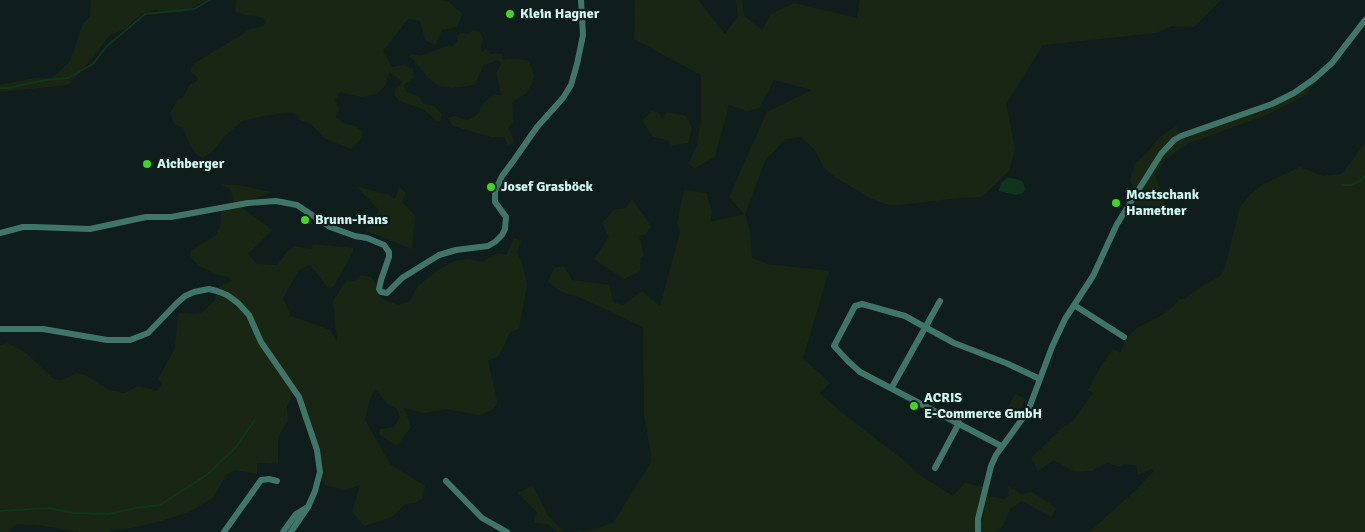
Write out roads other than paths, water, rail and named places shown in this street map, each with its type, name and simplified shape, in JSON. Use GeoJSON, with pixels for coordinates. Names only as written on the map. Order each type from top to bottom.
{"type":"FeatureCollection","features":[{"type":"Feature","properties":{"kind":"street"},"geometry":{"type":"LineString","coordinates":[[0,232],[23,227],[90,229],[146,217],[186,215],[248,203],[286,202],[303,208],[324,223],[340,231],[367,238],[384,245],[389,252],[389,257],[380,280],[379,289],[381,292],[387,293],[402,278],[439,255],[456,250],[488,246],[502,235],[505,229],[506,217],[495,202],[495,191],[502,176],[537,127],[563,98],[571,85],[578,64],[583,35],[581,0]]}},
{"type":"Feature","properties":{"kind":"street"},"geometry":{"type":"LineString","coordinates":[[978,532],[978,520],[991,466],[1001,446],[1014,432],[1028,411],[1058,333],[1094,276],[1123,214],[1155,162],[1167,147],[1181,136],[1272,104],[1294,93],[1332,63],[1365,20]]}},
{"type":"Feature","properties":{"kind":"street"},"geometry":{"type":"LineString","coordinates":[[1,327],[43,329],[107,340],[130,340],[148,333],[185,296],[194,292],[209,290],[218,290],[227,295],[249,315],[262,342],[292,386],[304,408],[320,463],[317,484],[308,507],[291,532]]}},
{"type":"Feature","properties":{"kind":"street"},"geometry":{"type":"LineString","coordinates":[[892,388],[940,301]]}},
{"type":"Feature","properties":{"kind":"street"},"geometry":{"type":"LineString","coordinates":[[1001,446],[858,371],[834,346],[855,306],[862,304],[905,316],[954,343],[1006,363],[1040,379]]}},
{"type":"Feature","properties":{"kind":"street"},"geometry":{"type":"LineString","coordinates":[[1074,305],[1124,337]]}},
{"type":"Feature","properties":{"kind":"street"},"geometry":{"type":"LineString","coordinates":[[934,468],[959,423]]}},
{"type":"Feature","properties":{"kind":"street"},"geometry":{"type":"LineString","coordinates":[[224,532],[261,480],[269,478],[277,480]]}},
{"type":"Feature","properties":{"kind":"street"},"geometry":{"type":"LineString","coordinates":[[446,481],[482,518],[507,532]]}},
{"type":"Feature","properties":{"kind":"street"},"geometry":{"type":"LineString","coordinates":[[283,532],[296,514],[308,507]]}},
{"type":"Feature","properties":{"kind":"waterway"},"geometry":{"type":"LineString","coordinates":[[0,88],[68,78],[93,64],[106,47],[145,14],[194,9],[210,0]]}},
{"type":"Feature","properties":{"kind":"waterway"},"geometry":{"type":"LineString","coordinates":[[1342,185],[1351,185],[1365,176]]}},
{"type":"Feature","properties":{"kind":"waterway"},"geometry":{"type":"LineString","coordinates":[[0,511],[49,508],[73,513],[109,514],[160,505],[208,474],[236,447],[254,421]]}},
{"type":"Feature","properties":{"kind":"place","name":"Klein Hagner"},"geometry":{"type":"Point","coordinates":[510,14]}},
{"type":"Feature","properties":{"kind":"place","name":"Aichberger"},"geometry":{"type":"Point","coordinates":[147,164]}},
{"type":"Feature","properties":{"kind":"place","name":"Josef Grasböck"},"geometry":{"type":"Point","coordinates":[491,187]}},
{"type":"Feature","properties":{"kind":"place","name":"Mostschank Hametner"},"geometry":{"type":"Point","coordinates":[1116,203]}},
{"type":"Feature","properties":{"kind":"place","name":"Brunn-Hans"},"geometry":{"type":"Point","coordinates":[305,220]}},
{"type":"Feature","properties":{"kind":"place","name":"ACRIS E-Commerce GmbH"},"geometry":{"type":"Point","coordinates":[914,406]}}]}
